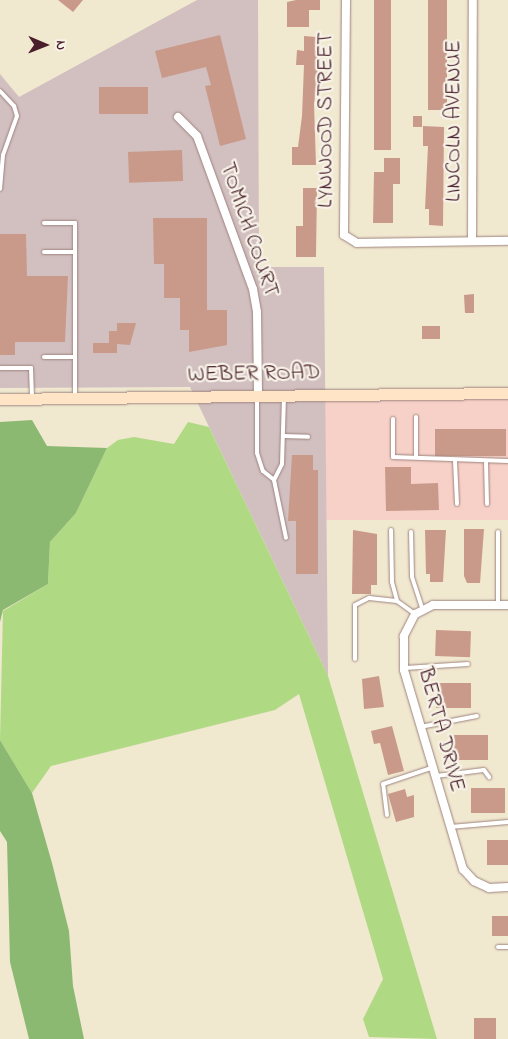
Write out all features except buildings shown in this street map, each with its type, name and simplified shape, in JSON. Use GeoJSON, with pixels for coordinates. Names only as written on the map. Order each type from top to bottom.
{"type":"FeatureCollection","features":[{"type":"Feature","properties":{"kind":"main road","name":"WEBER ROAD"},"geometry":{"type":"LineString","coordinates":[[0,399],[508,392]]}},
{"type":"Feature","properties":{"kind":"street","name":"LYNWOOD STREET"},"geometry":{"type":"LineString","coordinates":[[346,0],[344,235],[357,242],[472,241]]}},
{"type":"Feature","properties":{"kind":"street","name":"LINCOLN AVENUE"},"geometry":{"type":"LineString","coordinates":[[472,241],[473,0]]}},
{"type":"Feature","properties":{"kind":"street","name":"TOMICH COURT"},"geometry":{"type":"LineString","coordinates":[[178,117],[197,136],[252,289],[257,312],[258,394]]}},
{"type":"Feature","properties":{"kind":"street"},"geometry":{"type":"LineString","coordinates":[[472,241],[508,241]]}},
{"type":"Feature","properties":{"kind":"street"},"geometry":{"type":"LineString","coordinates":[[419,612],[433,605],[508,605]]}},
{"type":"Feature","properties":{"kind":"street","name":"BERTA DRIVE"},"geometry":{"type":"LineString","coordinates":[[419,612],[404,636],[404,668],[418,728],[432,772],[464,869],[474,881],[489,888],[508,888]]}},
{"type":"Feature","properties":{"kind":"lane"},"geometry":{"type":"LineString","coordinates":[[0,91],[14,106],[17,116],[1,154],[0,189]]}},
{"type":"Feature","properties":{"kind":"lane"},"geometry":{"type":"LineString","coordinates":[[44,223],[76,223],[75,397]]}},
{"type":"Feature","properties":{"kind":"lane"},"geometry":{"type":"LineString","coordinates":[[44,252],[76,252]]}},
{"type":"Feature","properties":{"kind":"lane"},"geometry":{"type":"LineString","coordinates":[[44,357],[75,356]]}},
{"type":"Feature","properties":{"kind":"lane"},"geometry":{"type":"LineString","coordinates":[[0,368],[31,368],[32,398]]}},
{"type":"Feature","properties":{"kind":"lane"},"geometry":{"type":"LineString","coordinates":[[258,394],[258,453],[263,471],[274,480]]}},
{"type":"Feature","properties":{"kind":"lane"},"geometry":{"type":"LineString","coordinates":[[284,394],[282,464],[274,480],[286,538]]}},
{"type":"Feature","properties":{"kind":"lane"},"geometry":{"type":"LineString","coordinates":[[416,417],[416,456]]}},
{"type":"Feature","properties":{"kind":"lane"},"geometry":{"type":"LineString","coordinates":[[393,419],[393,457],[416,456],[455,461],[508,461]]}},
{"type":"Feature","properties":{"kind":"lane"},"geometry":{"type":"LineString","coordinates":[[284,436],[308,437]]}},
{"type":"Feature","properties":{"kind":"lane"},"geometry":{"type":"LineString","coordinates":[[455,461],[457,504]]}},
{"type":"Feature","properties":{"kind":"lane"},"geometry":{"type":"LineString","coordinates":[[486,462],[487,504]]}},
{"type":"Feature","properties":{"kind":"lane"},"geometry":{"type":"LineString","coordinates":[[391,530],[392,582],[397,601]]}},
{"type":"Feature","properties":{"kind":"lane"},"geometry":{"type":"LineString","coordinates":[[411,532],[412,577],[419,612]]}},
{"type":"Feature","properties":{"kind":"lane"},"geometry":{"type":"LineString","coordinates":[[498,532],[498,605]]}},
{"type":"Feature","properties":{"kind":"lane"},"geometry":{"type":"LineString","coordinates":[[355,659],[355,604],[370,598],[397,601],[419,612]]}},
{"type":"Feature","properties":{"kind":"lane"},"geometry":{"type":"LineString","coordinates":[[404,668],[468,664]]}},
{"type":"Feature","properties":{"kind":"lane"},"geometry":{"type":"LineString","coordinates":[[418,728],[477,716]]}},
{"type":"Feature","properties":{"kind":"lane"},"geometry":{"type":"LineString","coordinates":[[387,815],[383,784],[432,772],[484,770],[489,778]]}},
{"type":"Feature","properties":{"kind":"lane"},"geometry":{"type":"LineString","coordinates":[[450,827],[508,822]]}},
{"type":"Feature","properties":{"kind":"lane"},"geometry":{"type":"LineString","coordinates":[[498,947],[508,947]]}},
{"type":"Feature","properties":{"kind":"shaded area"},"geometry":{"type":"Polygon","coordinates":[[[197,0],[258,0],[259,267],[324,267],[328,676],[190,387],[0,388],[0,74],[19,97],[197,0]]]}},
{"type":"Feature","properties":{"kind":"shaded area"},"geometry":{"type":"Polygon","coordinates":[[[325,394],[508,394],[508,520],[325,520],[325,394]]]}},
{"type":"Feature","properties":{"kind":"green space"},"geometry":{"type":"Polygon","coordinates":[[[32,420],[47,446],[107,448],[76,513],[50,542],[48,584],[3,610],[0,622],[0,422],[32,420]]]}},
{"type":"Feature","properties":{"kind":"green space"},"geometry":{"type":"Polygon","coordinates":[[[188,422],[209,427],[328,676],[437,1039],[369,1037],[363,1019],[383,979],[299,694],[275,710],[51,766],[32,793],[0,740],[3,611],[48,584],[50,542],[76,513],[107,448],[118,440],[134,437],[174,444],[188,422]]]}},
{"type":"Feature","properties":{"kind":"green space"},"geometry":{"type":"Polygon","coordinates":[[[0,740],[32,793],[52,863],[69,931],[73,986],[84,1039],[29,1039],[10,962],[7,842],[0,831],[0,740]]]}}]}
